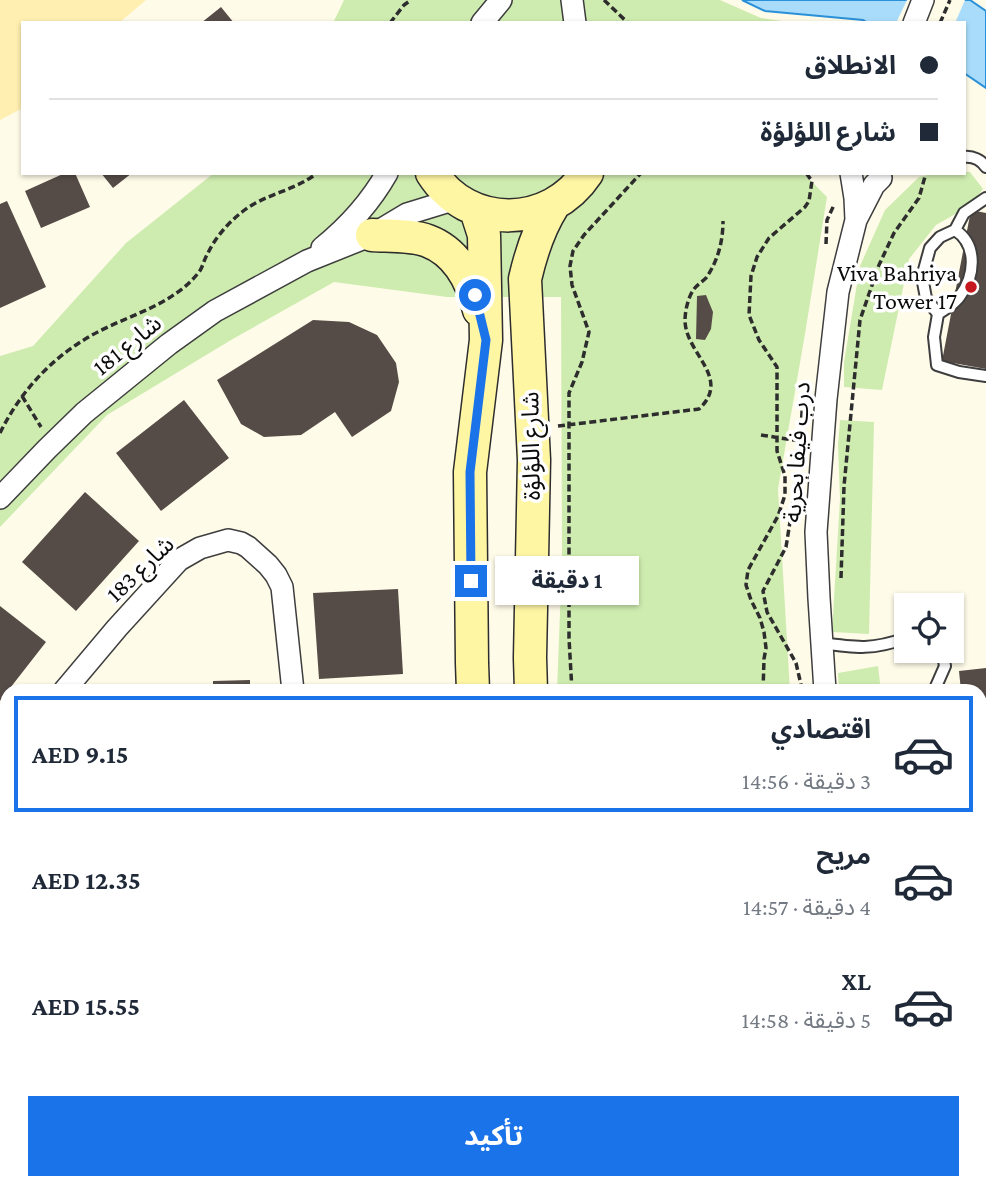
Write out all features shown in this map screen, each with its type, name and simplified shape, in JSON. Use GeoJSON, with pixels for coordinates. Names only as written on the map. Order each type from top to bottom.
{"type":"FeatureCollection","features":[{"type":"Feature","properties":{"kind":"main road"},"geometry":{"type":"LineString","coordinates":[[434,175],[445,190],[466,204],[495,215],[515,216],[552,206],[574,190],[585,175]]}},
{"type":"Feature","properties":{"kind":"main road","name":"شارع اللؤلؤة"},"geometry":{"type":"LineString","coordinates":[[466,204],[484,235],[486,340],[470,472],[474,684]]}},
{"type":"Feature","properties":{"kind":"main road","name":"شارع اللؤلؤة"},"geometry":{"type":"LineString","coordinates":[[531,684],[534,460],[525,279],[542,222],[552,206]]}},
{"type":"Feature","properties":{"kind":"main road"},"geometry":{"type":"LineString","coordinates":[[372,234],[426,240],[455,259],[466,274],[475,295],[486,340]]}},
{"type":"Feature","properties":{"kind":"street"},"geometry":{"type":"LineString","coordinates":[[484,21],[501,0]]}},
{"type":"Feature","properties":{"kind":"street"},"geometry":{"type":"LineString","coordinates":[[572,0],[575,21]]}},
{"type":"Feature","properties":{"kind":"street"},"geometry":{"type":"LineString","coordinates":[[915,21],[923,0]]}},
{"type":"Feature","properties":{"kind":"street","name":"شارع 181"},"geometry":{"type":"LineString","coordinates":[[307,261],[342,232],[367,205],[386,175]]}},
{"type":"Feature","properties":{"kind":"street","name":"درب فيفا بحرية"},"geometry":{"type":"LineString","coordinates":[[851,175],[856,220]]}},
{"type":"Feature","properties":{"kind":"street"},"geometry":{"type":"LineString","coordinates":[[864,175],[872,178],[889,176]]}},
{"type":"Feature","properties":{"kind":"street","name":"درب فيفا بحرية"},"geometry":{"type":"LineString","coordinates":[[825,684],[816,532],[826,399],[838,292],[856,220],[874,185],[889,176]]}},
{"type":"Feature","properties":{"kind":"street","name":"شارع 181"},"geometry":{"type":"LineString","coordinates":[[0,498],[84,413],[206,317],[307,261],[372,234],[407,214],[466,204]]}},
{"type":"Feature","properties":{"kind":"street","name":"شارع 183"},"geometry":{"type":"LineString","coordinates":[[70,684],[179,560],[200,548],[228,540],[241,542],[248,547],[276,575],[282,587],[292,684]]}},
{"type":"Feature","properties":{"kind":"lane"},"geometry":{"type":"LineString","coordinates":[[966,157],[982,161],[986,167]]}},
{"type":"Feature","properties":{"kind":"lane"},"geometry":{"type":"LineString","coordinates":[[986,198],[964,214],[955,230],[940,237],[930,248],[922,277],[926,299],[937,314],[934,337],[937,365],[986,376]]}},
{"type":"Feature","properties":{"kind":"lane"},"geometry":{"type":"LineString","coordinates":[[937,314],[960,298],[972,275],[971,253],[955,230]]}},
{"type":"Feature","properties":{"kind":"lane"},"geometry":{"type":"LineString","coordinates":[[822,643],[858,648],[894,642]]}},
{"type":"Feature","properties":{"kind":"lane"},"geometry":{"type":"LineString","coordinates":[[937,684],[944,663]]}},
{"type":"Feature","properties":{"kind":"path"},"geometry":{"type":"LineString","coordinates":[[392,21],[411,0]]}},
{"type":"Feature","properties":{"kind":"path"},"geometry":{"type":"LineString","coordinates":[[604,0],[626,21]]}},
{"type":"Feature","properties":{"kind":"path"},"geometry":{"type":"LineString","coordinates":[[941,21],[950,0]]}},
{"type":"Feature","properties":{"kind":"path"},"geometry":{"type":"LineString","coordinates":[[0,433],[22,396],[37,377],[60,356],[82,341],[169,299],[188,285],[201,270],[219,235],[243,211],[315,175]]}},
{"type":"Feature","properties":{"kind":"path"},"geometry":{"type":"LineString","coordinates":[[572,684],[569,638],[569,393],[582,362],[589,332],[572,285],[570,266],[573,251],[584,235],[639,175]]}},
{"type":"Feature","properties":{"kind":"path"},"geometry":{"type":"LineString","coordinates":[[764,684],[764,632],[746,585],[748,570],[778,516],[785,495],[785,476],[776,451],[777,367],[759,340],[749,315],[751,276],[757,257],[769,238],[805,208],[809,201],[812,180],[808,175]]}},
{"type":"Feature","properties":{"kind":"path"},"geometry":{"type":"LineString","coordinates":[[841,582],[844,486],[860,320],[879,265],[894,233],[919,198],[925,175]]}},
{"type":"Feature","properties":{"kind":"path"},"geometry":{"type":"LineString","coordinates":[[549,426],[699,410],[707,401],[711,383],[707,367],[688,338],[685,320],[687,303],[713,266],[720,249],[723,221]]}},
{"type":"Feature","properties":{"kind":"path"},"geometry":{"type":"LineString","coordinates":[[22,396],[36,421],[54,442]]}},
{"type":"Feature","properties":{"kind":"path"},"geometry":{"type":"LineString","coordinates":[[761,435],[800,441]]}},
{"type":"Feature","properties":{"kind":"green space"},"geometry":{"type":"Polygon","coordinates":[[[344,0],[720,0],[761,18],[783,21],[334,21],[344,0]]]}},
{"type":"Feature","properties":{"kind":"green space"},"geometry":{"type":"Polygon","coordinates":[[[966,172],[970,172],[983,189],[971,205],[936,225],[909,259],[882,390],[844,387],[844,362],[860,266],[885,210],[919,177],[966,175],[966,172]]]}},
{"type":"Feature","properties":{"kind":"green space"},"geometry":{"type":"Polygon","coordinates":[[[211,175],[806,176],[827,197],[778,489],[790,684],[557,684],[562,559],[561,297],[447,297],[334,282],[107,415],[0,527],[0,356],[33,346],[126,243],[211,175]]]}},
{"type":"Feature","properties":{"kind":"green space"},"geometry":{"type":"Polygon","coordinates":[[[840,420],[874,422],[869,634],[832,632],[840,499],[840,420]]]}},
{"type":"Feature","properties":{"kind":"green space"},"geometry":{"type":"Polygon","coordinates":[[[878,666],[880,684],[839,684],[838,673],[878,666]]]}},
{"type":"Feature","properties":{"kind":"sand"},"geometry":{"type":"Polygon","coordinates":[[[0,0],[146,0],[121,21],[21,21],[21,109],[0,120],[0,0]]]}},
{"type":"Feature","properties":{"kind":"water"},"geometry":{"type":"Polygon","coordinates":[[[742,0],[970,0],[986,11],[986,88],[966,74],[966,21],[865,21],[765,11],[742,0]]]}},
{"type":"Feature","properties":{"kind":"pier"},"geometry":{"type":"Polygon","coordinates":[[[907,0],[965,0],[956,21],[897,21],[907,0]]]}},
{"type":"Feature","properties":{"kind":"building"},"geometry":{"type":"Polygon","coordinates":[[[221,7],[232,21],[204,21],[221,7]]]}},
{"type":"Feature","properties":{"kind":"building"},"geometry":{"type":"Polygon","coordinates":[[[61,175],[76,175],[90,207],[41,228],[25,191],[61,175]]]}},
{"type":"Feature","properties":{"kind":"building"},"geometry":{"type":"Polygon","coordinates":[[[103,175],[129,175],[113,188],[103,175]]]}},
{"type":"Feature","properties":{"kind":"building"},"geometry":{"type":"Polygon","coordinates":[[[7,201],[46,287],[0,308],[0,204],[7,201]]]}},
{"type":"Feature","properties":{"kind":"building","name":"Viva Bahriya Tower 17"},"geometry":{"type":"Polygon","coordinates":[[[971,210],[986,213],[986,369],[942,361],[971,210]]]}},
{"type":"Feature","properties":{"kind":"building"},"geometry":{"type":"Polygon","coordinates":[[[706,295],[713,312],[711,329],[705,340],[696,339],[697,296],[706,295]]]}},
{"type":"Feature","properties":{"kind":"building"},"geometry":{"type":"Polygon","coordinates":[[[313,320],[349,322],[377,335],[396,363],[399,382],[391,411],[352,437],[335,412],[301,435],[264,437],[241,424],[217,380],[313,320]]]}},
{"type":"Feature","properties":{"kind":"building"},"geometry":{"type":"Polygon","coordinates":[[[184,400],[229,458],[161,511],[116,453],[184,400]]]}},
{"type":"Feature","properties":{"kind":"building"},"geometry":{"type":"Polygon","coordinates":[[[85,492],[139,541],[76,611],[22,562],[85,492]]]}},
{"type":"Feature","properties":{"kind":"building"},"geometry":{"type":"Polygon","coordinates":[[[398,589],[403,674],[319,679],[313,593],[398,589]]]}},
{"type":"Feature","properties":{"kind":"building"},"geometry":{"type":"Polygon","coordinates":[[[0,606],[46,642],[13,684],[0,684],[0,606]]]}},
{"type":"Feature","properties":{"kind":"building"},"geometry":{"type":"Polygon","coordinates":[[[986,668],[986,684],[960,684],[959,671],[986,668]]]}},
{"type":"Feature","properties":{"kind":"building"},"geometry":{"type":"Polygon","coordinates":[[[250,680],[250,684],[213,684],[213,681],[250,680]]]}},
{"type":"Feature","properties":{"kind":"place","name":"Viva Bahriya Tower 17"},"geometry":{"type":"Point","coordinates":[971,287]}},
{"type":"Feature","properties":{"kind":"route"},"geometry":{"type":"LineString","coordinates":[[471,581],[470,472],[486,340],[475,295]]}}]}
